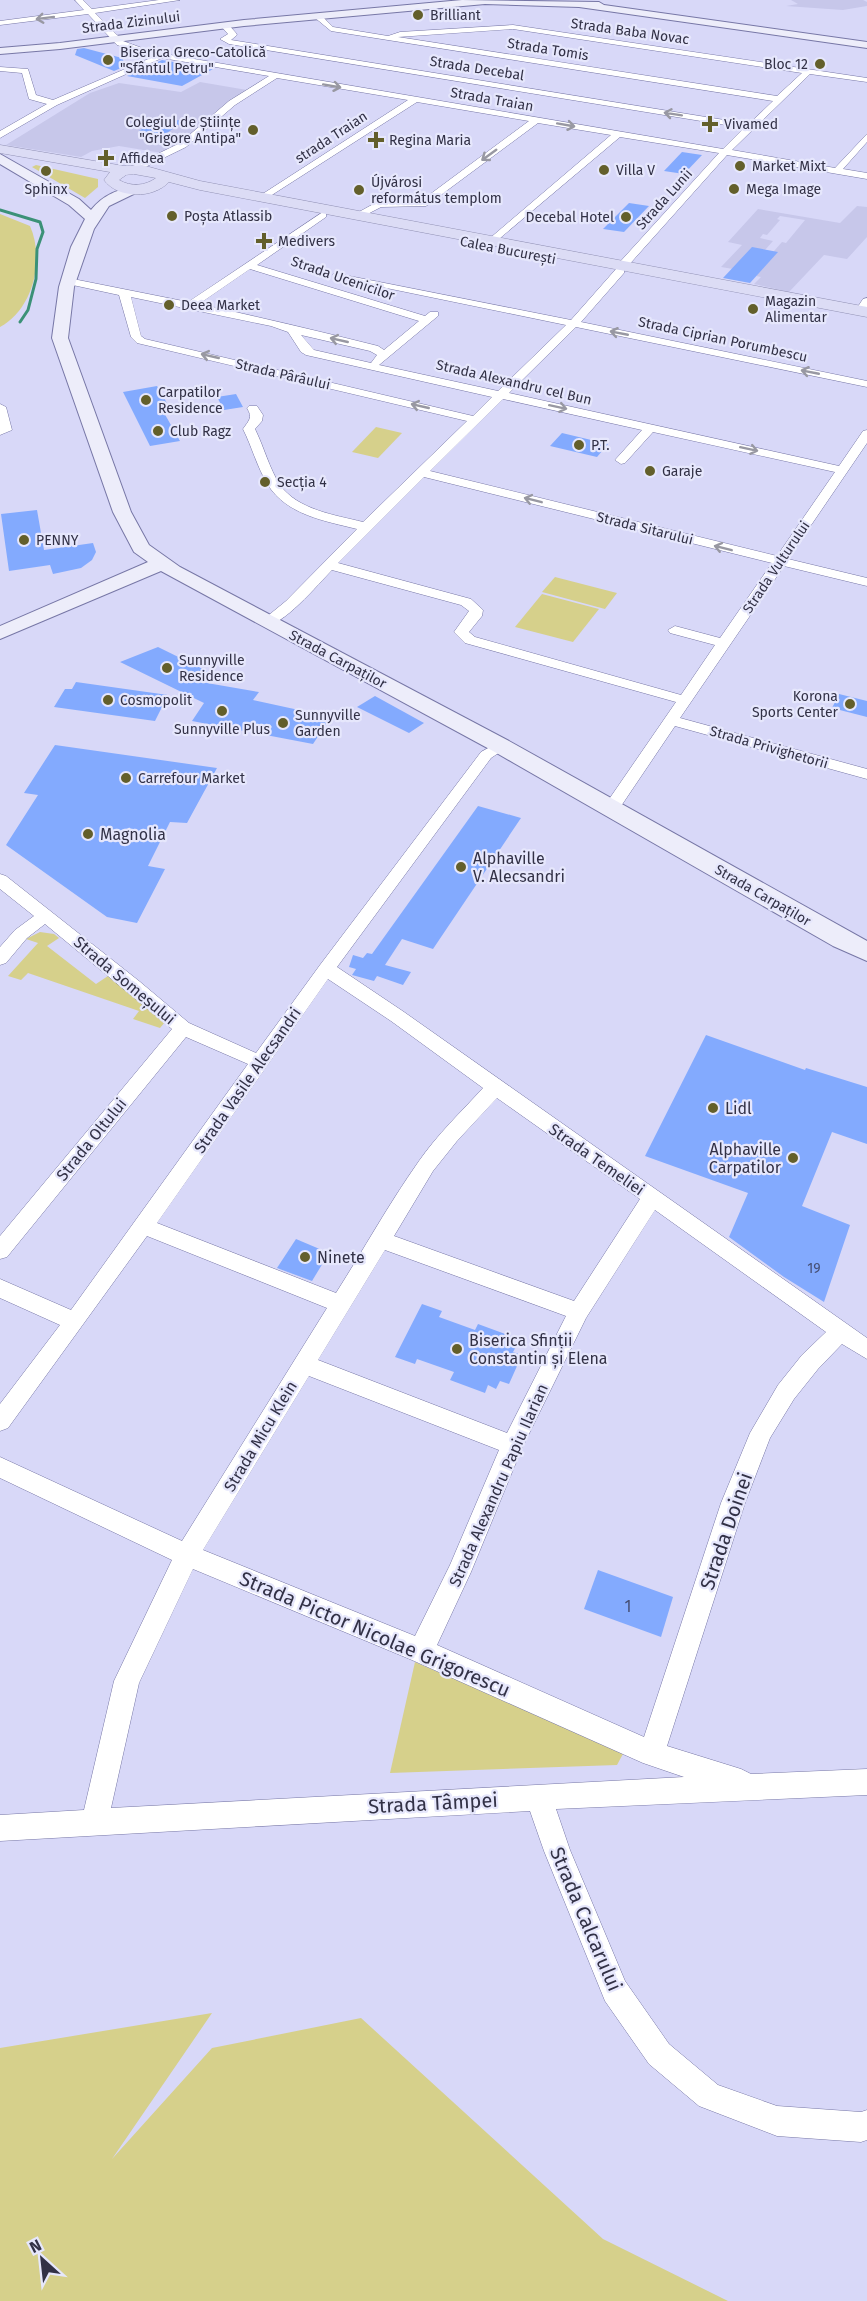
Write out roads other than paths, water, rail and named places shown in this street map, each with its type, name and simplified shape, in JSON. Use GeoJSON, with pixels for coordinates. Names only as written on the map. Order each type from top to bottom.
{"type":"FeatureCollection","features":[{"type":"Feature","properties":{"kind":"main road","name":"Strada Zizinului"},"geometry":{"type":"LineString","coordinates":[[114,38],[244,19],[432,4],[454,0]]}},
{"type":"Feature","properties":{"kind":"main road"},"geometry":{"type":"LineString","coordinates":[[467,0],[598,5],[608,0],[631,8],[720,24]]}},
{"type":"Feature","properties":{"kind":"main road","name":"Strada Zizinului"},"geometry":{"type":"LineString","coordinates":[[0,49],[224,25],[482,2]]}},
{"type":"Feature","properties":{"kind":"main road"},"geometry":{"type":"LineString","coordinates":[[574,3],[664,18],[867,45]]}},
{"type":"Feature","properties":{"kind":"main road"},"geometry":{"type":"LineString","coordinates":[[0,149],[131,170]]}},
{"type":"Feature","properties":{"kind":"main road"},"geometry":{"type":"LineString","coordinates":[[0,157],[112,179],[131,170]]}},
{"type":"Feature","properties":{"kind":"main road"},"geometry":{"type":"LineString","coordinates":[[0,157],[74,202],[92,218]]}},
{"type":"Feature","properties":{"kind":"main road","name":"Calea București"},"geometry":{"type":"LineString","coordinates":[[131,170],[621,268]]}},
{"type":"Feature","properties":{"kind":"main road"},"geometry":{"type":"LineString","coordinates":[[142,188],[159,183],[164,178],[160,174]]}},
{"type":"Feature","properties":{"kind":"main road","name":"Calea București"},"geometry":{"type":"LineString","coordinates":[[112,179],[116,185],[207,192],[323,215],[865,311]]}},
{"type":"Feature","properties":{"kind":"main road","name":"Strada Carpaților"},"geometry":{"type":"LineString","coordinates":[[112,179],[94,201],[92,218],[68,281],[61,307],[60,338],[122,512],[141,548],[161,564],[192,582],[501,746],[842,940],[867,952]]}},
{"type":"Feature","properties":{"kind":"main road","name":"Strada Carpaților"},"geometry":{"type":"LineString","coordinates":[[92,218],[110,198],[142,188]]}},
{"type":"Feature","properties":{"kind":"main road"},"geometry":{"type":"LineString","coordinates":[[65,606],[116,573],[122,556],[122,512]]}},
{"type":"Feature","properties":{"kind":"main road"},"geometry":{"type":"LineString","coordinates":[[3,628],[65,606],[161,564]]}},
{"type":"Feature","properties":{"kind":"main road"},"geometry":{"type":"LineString","coordinates":[[102,590],[155,582],[192,582]]}},
{"type":"Feature","properties":{"kind":"main road","name":"Strada Carpaților"},"geometry":{"type":"LineString","coordinates":[[842,940],[867,961]]}},
{"type":"Feature","properties":{"kind":"street"},"geometry":{"type":"LineString","coordinates":[[79,0],[114,38]]}},
{"type":"Feature","properties":{"kind":"street"},"geometry":{"type":"LineString","coordinates":[[0,22],[176,0]]}},
{"type":"Feature","properties":{"kind":"street","name":"Strada Tomis"},"geometry":{"type":"LineString","coordinates":[[318,17],[325,26],[331,29],[779,99]]}},
{"type":"Feature","properties":{"kind":"street","name":"Strada Decebal"},"geometry":{"type":"LineString","coordinates":[[224,25],[233,35],[224,39],[230,42],[751,127]]}},
{"type":"Feature","properties":{"kind":"street","name":"Strada Baba Novac"},"geometry":{"type":"LineString","coordinates":[[389,38],[400,34],[513,27],[867,80]]}},
{"type":"Feature","properties":{"kind":"street","name":"Strada Traian"},"geometry":{"type":"LineString","coordinates":[[114,38],[136,49],[161,56],[867,176]]}},
{"type":"Feature","properties":{"kind":"street"},"geometry":{"type":"LineString","coordinates":[[0,135],[54,103],[161,56]]}},
{"type":"Feature","properties":{"kind":"street"},"geometry":{"type":"LineString","coordinates":[[0,69],[25,71],[32,97],[54,103]]}},
{"type":"Feature","properties":{"kind":"street","name":"Strada Lunii"},"geometry":{"type":"LineString","coordinates":[[621,268],[725,152],[807,71]]}},
{"type":"Feature","properties":{"kind":"street"},"geometry":{"type":"LineString","coordinates":[[131,170],[166,154],[196,136],[232,103],[275,76]]}},
{"type":"Feature","properties":{"kind":"street","name":"strada Traian"},"geometry":{"type":"LineString","coordinates":[[264,197],[414,100]]}},
{"type":"Feature","properties":{"kind":"street"},"geometry":{"type":"LineString","coordinates":[[360,216],[379,204],[423,204],[536,120]]}},
{"type":"Feature","properties":{"kind":"street"},"geometry":{"type":"LineString","coordinates":[[493,241],[618,134]]}},
{"type":"Feature","properties":{"kind":"street"},"geometry":{"type":"LineString","coordinates":[[837,171],[866,139]]}},
{"type":"Feature","properties":{"kind":"street"},"geometry":{"type":"LineString","coordinates":[[160,174],[166,154]]}},
{"type":"Feature","properties":{"kind":"street"},"geometry":{"type":"LineString","coordinates":[[191,304],[323,215]]}},
{"type":"Feature","properties":{"kind":"street","name":"Strada Ucenicilor"},"geometry":{"type":"LineString","coordinates":[[249,266],[298,278],[389,310],[427,320]]}},
{"type":"Feature","properties":{"kind":"street"},"geometry":{"type":"LineString","coordinates":[[269,622],[573,324],[621,268]]}},
{"type":"Feature","properties":{"kind":"street"},"geometry":{"type":"LineString","coordinates":[[338,275],[573,324]]}},
{"type":"Feature","properties":{"kind":"street"},"geometry":{"type":"LineString","coordinates":[[68,281],[191,304],[274,323],[292,330],[374,348],[384,355]]}},
{"type":"Feature","properties":{"kind":"street","name":"Strada Pârâului"},"geometry":{"type":"LineString","coordinates":[[124,292],[136,337],[141,341],[477,420]]}},
{"type":"Feature","properties":{"kind":"street"},"geometry":{"type":"LineString","coordinates":[[371,366],[452,300]]}},
{"type":"Feature","properties":{"kind":"street","name":"Strada Ciprian Porumbescu"},"geometry":{"type":"LineString","coordinates":[[573,324],[867,384]]}},
{"type":"Feature","properties":{"kind":"street","name":"Strada Alexandru cel Bun"},"geometry":{"type":"LineString","coordinates":[[292,330],[307,352],[842,470]]}},
{"type":"Feature","properties":{"kind":"street"},"geometry":{"type":"LineString","coordinates":[[0,407],[6,430],[0,431]]}},
{"type":"Feature","properties":{"kind":"street"},"geometry":{"type":"LineString","coordinates":[[253,408],[257,415],[256,422],[249,429],[269,474],[281,494],[298,506],[366,527]]}},
{"type":"Feature","properties":{"kind":"street"},"geometry":{"type":"LineString","coordinates":[[621,460],[650,428]]}},
{"type":"Feature","properties":{"kind":"street","name":"Strada Vulturului"},"geometry":{"type":"LineString","coordinates":[[611,808],[842,470],[864,442]]}},
{"type":"Feature","properties":{"kind":"street","name":"Strada Sitarului"},"geometry":{"type":"LineString","coordinates":[[423,473],[867,582]]}},
{"type":"Feature","properties":{"kind":"street"},"geometry":{"type":"LineString","coordinates":[[329,565],[461,600],[476,610],[475,616],[461,632],[470,640],[684,700]]}},
{"type":"Feature","properties":{"kind":"street"},"geometry":{"type":"LineString","coordinates":[[675,630],[723,644]]}},
{"type":"Feature","properties":{"kind":"street","name":"Strada Privighetorii"},"geometry":{"type":"LineString","coordinates":[[671,720],[867,774]]}},
{"type":"Feature","properties":{"kind":"street","name":"Strada Vasile Alecsandri"},"geometry":{"type":"LineString","coordinates":[[0,1422],[75,1322],[326,969],[486,755],[501,746]]}},
{"type":"Feature","properties":{"kind":"street","name":"Strada Someșului"},"geometry":{"type":"LineString","coordinates":[[0,880],[183,1028],[260,1062]]}},
{"type":"Feature","properties":{"kind":"street"},"geometry":{"type":"LineString","coordinates":[[0,959],[21,934],[46,915]]}},
{"type":"Feature","properties":{"kind":"street","name":"Strada Temeliei"},"geometry":{"type":"LineString","coordinates":[[326,969],[385,1006],[867,1350]]}},
{"type":"Feature","properties":{"kind":"street","name":"Strada Oltului"},"geometry":{"type":"LineString","coordinates":[[0,1251],[183,1028]]}},
{"type":"Feature","properties":{"kind":"street","name":"Strada Micu Klein"},"geometry":{"type":"LineString","coordinates":[[95,1821],[104,1773],[127,1681],[187,1555],[379,1239],[426,1166],[450,1136],[496,1087]]}},
{"type":"Feature","properties":{"kind":"street","name":"Strada Alexandru Papiu Ilarian"},"geometry":{"type":"LineString","coordinates":[[421,1651],[459,1572],[512,1445],[579,1312],[652,1197]]}},
{"type":"Feature","properties":{"kind":"street"},"geometry":{"type":"LineString","coordinates":[[143,1226],[340,1304]]}},
{"type":"Feature","properties":{"kind":"street"},"geometry":{"type":"LineString","coordinates":[[379,1239],[579,1312]]}},
{"type":"Feature","properties":{"kind":"street"},"geometry":{"type":"LineString","coordinates":[[0,1288],[75,1322]]}},
{"type":"Feature","properties":{"kind":"street","name":"Strada Doinei"},"geometry":{"type":"LineString","coordinates":[[652,1754],[733,1503],[761,1433],[786,1392],[810,1362],[841,1331]]}},
{"type":"Feature","properties":{"kind":"street"},"geometry":{"type":"LineString","coordinates":[[303,1364],[512,1445]]}},
{"type":"Feature","properties":{"kind":"street","name":"Strada Pictor Nicolae Grigorescu"},"geometry":{"type":"LineString","coordinates":[[0,1467],[187,1555],[421,1651],[652,1754],[755,1786]]}},
{"type":"Feature","properties":{"kind":"street","name":"Strada Tâmpei"},"geometry":{"type":"LineString","coordinates":[[0,1827],[538,1797],[867,1782]]}},
{"type":"Feature","properties":{"kind":"street","name":"Strada Calcarului"},"geometry":{"type":"LineString","coordinates":[[538,1797],[557,1851],[615,1990],[659,2054],[709,2096],[777,2121],[861,2127],[867,2125]]}},
{"type":"Feature","properties":{"kind":"waterway"},"geometry":{"type":"LineString","coordinates":[[0,210],[40,222],[43,232],[37,249],[36,279],[28,310],[20,322]]}},
{"type":"Feature","properties":{"kind":"place","name":"Brilliant"},"geometry":{"type":"Point","coordinates":[418,15]}},
{"type":"Feature","properties":{"kind":"place","name":"Biserica Greco-Catolică \"Sfântul Petru\""},"geometry":{"type":"Point","coordinates":[108,60]}},
{"type":"Feature","properties":{"kind":"place","name":"Bloc 12"},"geometry":{"type":"Point","coordinates":[820,64]}},
{"type":"Feature","properties":{"kind":"place","name":"Vivamed"},"geometry":{"type":"Point","coordinates":[710,124]}},
{"type":"Feature","properties":{"kind":"place","name":"Colegiul de Științe \"Grigore Antipa\""},"geometry":{"type":"Point","coordinates":[253,130]}},
{"type":"Feature","properties":{"kind":"place","name":"Regina Maria"},"geometry":{"type":"Point","coordinates":[376,140]}},
{"type":"Feature","properties":{"kind":"place","name":"Affidea"},"geometry":{"type":"Point","coordinates":[106,158]}},
{"type":"Feature","properties":{"kind":"place","name":"Market Mixt"},"geometry":{"type":"Point","coordinates":[740,166]}},
{"type":"Feature","properties":{"kind":"place","name":"Villa V"},"geometry":{"type":"Point","coordinates":[604,170]}},
{"type":"Feature","properties":{"kind":"place","name":"Sphinx"},"geometry":{"type":"Point","coordinates":[46,171]}},
{"type":"Feature","properties":{"kind":"place","name":"Mega Image"},"geometry":{"type":"Point","coordinates":[734,189]}},
{"type":"Feature","properties":{"kind":"place","name":"Újvárosi református templom"},"geometry":{"type":"Point","coordinates":[359,190]}},
{"type":"Feature","properties":{"kind":"place","name":"Poșta Atlassib"},"geometry":{"type":"Point","coordinates":[172,216]}},
{"type":"Feature","properties":{"kind":"place","name":"Decebal Hotel"},"geometry":{"type":"Point","coordinates":[626,217]}},
{"type":"Feature","properties":{"kind":"place","name":"Medivers"},"geometry":{"type":"Point","coordinates":[264,241]}},
{"type":"Feature","properties":{"kind":"place","name":"Deea Market"},"geometry":{"type":"Point","coordinates":[169,305]}},
{"type":"Feature","properties":{"kind":"place","name":"Magazin Alimentar"},"geometry":{"type":"Point","coordinates":[753,309]}},
{"type":"Feature","properties":{"kind":"place","name":"Carpatilor Residence"},"geometry":{"type":"Point","coordinates":[146,400]}},
{"type":"Feature","properties":{"kind":"place","name":"Club Ragz"},"geometry":{"type":"Point","coordinates":[158,431]}},
{"type":"Feature","properties":{"kind":"place","name":"P.T."},"geometry":{"type":"Point","coordinates":[579,445]}},
{"type":"Feature","properties":{"kind":"place","name":"Garaje"},"geometry":{"type":"Point","coordinates":[650,471]}},
{"type":"Feature","properties":{"kind":"place","name":"Secția 4"},"geometry":{"type":"Point","coordinates":[265,482]}},
{"type":"Feature","properties":{"kind":"place","name":"PENNY"},"geometry":{"type":"Point","coordinates":[24,540]}},
{"type":"Feature","properties":{"kind":"place","name":"Sunnyville Residence"},"geometry":{"type":"Point","coordinates":[167,668]}},
{"type":"Feature","properties":{"kind":"place","name":"Cosmopolit"},"geometry":{"type":"Point","coordinates":[108,700]}},
{"type":"Feature","properties":{"kind":"place","name":"Korona Sports Center"},"geometry":{"type":"Point","coordinates":[850,704]}},
{"type":"Feature","properties":{"kind":"place","name":"Sunnyville Plus"},"geometry":{"type":"Point","coordinates":[222,711]}},
{"type":"Feature","properties":{"kind":"place","name":"Sunnyville Garden"},"geometry":{"type":"Point","coordinates":[283,723]}},
{"type":"Feature","properties":{"kind":"place","name":"Carrefour Market"},"geometry":{"type":"Point","coordinates":[126,778]}},
{"type":"Feature","properties":{"kind":"place","name":"Magnolia"},"geometry":{"type":"Point","coordinates":[88,834]}},
{"type":"Feature","properties":{"kind":"place","name":"Alphaville V. Alecsandri"},"geometry":{"type":"Point","coordinates":[461,867]}},
{"type":"Feature","properties":{"kind":"place","name":"Lidl"},"geometry":{"type":"Point","coordinates":[713,1108]}},
{"type":"Feature","properties":{"kind":"place","name":"Alphaville Carpatilor"},"geometry":{"type":"Point","coordinates":[793,1158]}},
{"type":"Feature","properties":{"kind":"place","name":"Ninete"},"geometry":{"type":"Point","coordinates":[305,1257]}},
{"type":"Feature","properties":{"kind":"place","name":"Biserica Sfinții Constantin și Elena"},"geometry":{"type":"Point","coordinates":[457,1349]}}]}
